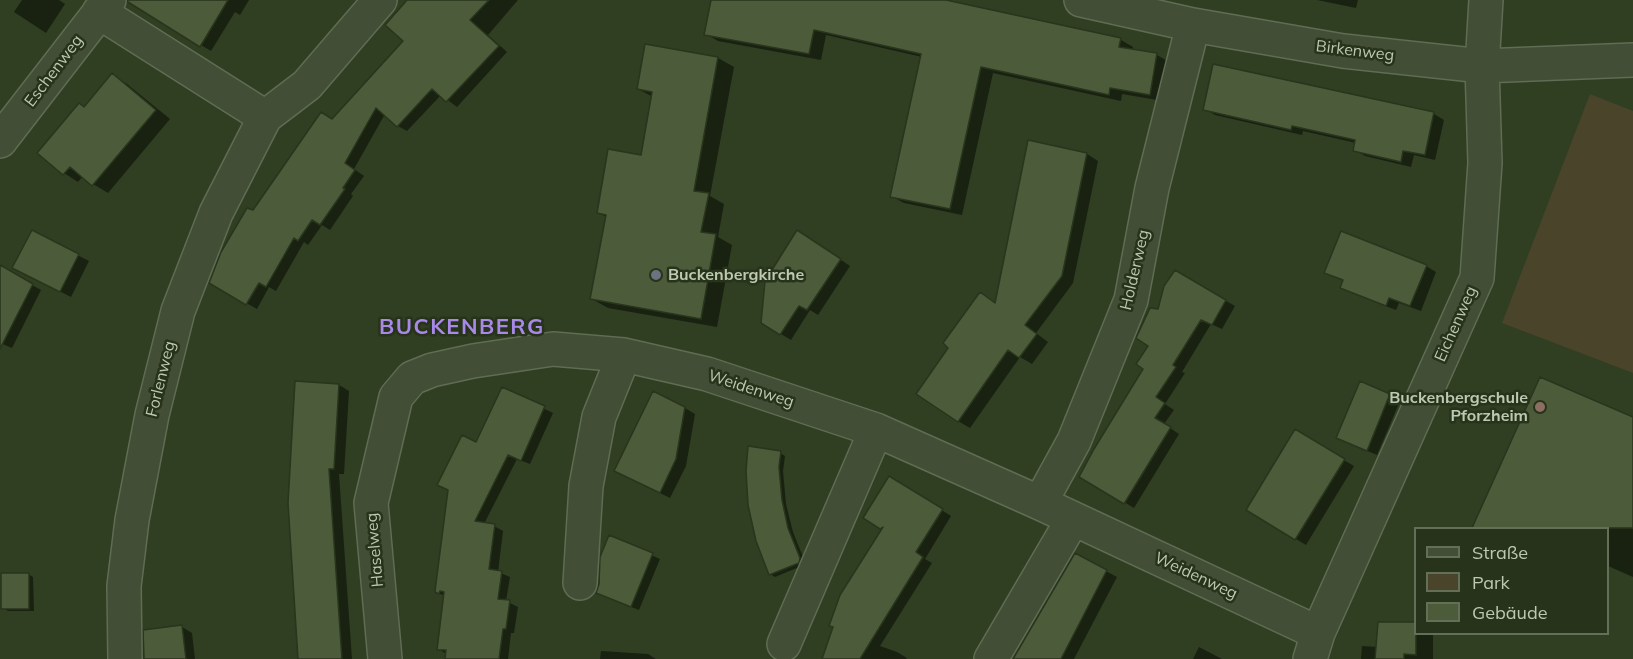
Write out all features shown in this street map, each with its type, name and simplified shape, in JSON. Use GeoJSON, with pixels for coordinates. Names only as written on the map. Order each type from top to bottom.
{"type":"FeatureCollection","features":[{"type":"Feature","properties":{"kind":"street","name":"Forlenweg"},"geometry":{"type":"LineString","coordinates":[[125,659],[124,585],[132,520],[152,415],[178,311],[216,213],[265,117],[307,85],[380,0]]}},
{"type":"Feature","properties":{"kind":"street","name":"Birkenweg"},"geometry":{"type":"LineString","coordinates":[[1081,0],[1193,25],[1343,51],[1482,66],[1633,60]]}},
{"type":"Feature","properties":{"kind":"street","name":"Eichenweg"},"geometry":{"type":"LineString","coordinates":[[1314,646],[1477,278],[1485,164],[1482,66],[1486,0]]}},
{"type":"Feature","properties":{"kind":"street"},"geometry":{"type":"LineString","coordinates":[[104,6],[265,117]]}},
{"type":"Feature","properties":{"kind":"street","name":"Eschenweg"},"geometry":{"type":"LineString","coordinates":[[0,141],[104,6]]}},
{"type":"Feature","properties":{"kind":"street","name":"Holderweg"},"geometry":{"type":"LineString","coordinates":[[1040,503],[1074,441],[1131,300],[1152,188],[1193,25]]}},
{"type":"Feature","properties":{"kind":"street","name":"Weidenweg"},"geometry":{"type":"LineString","coordinates":[[412,378],[432,370],[473,361],[553,349],[624,355],[707,374],[876,430],[1040,503],[1314,646]]}},
{"type":"Feature","properties":{"kind":"street"},"geometry":{"type":"LineString","coordinates":[[580,583],[586,486],[599,417],[624,355]]}},
{"type":"Feature","properties":{"kind":"street","name":"Haselweg"},"geometry":{"type":"LineString","coordinates":[[385,659],[371,503],[396,397],[412,378]]}},
{"type":"Feature","properties":{"kind":"street"},"geometry":{"type":"LineString","coordinates":[[784,644],[876,430]]}},
{"type":"Feature","properties":{"kind":"street"},"geometry":{"type":"LineString","coordinates":[[991,659],[1073,519]]}},
{"type":"Feature","properties":{"kind":"green space"},"geometry":{"type":"Polygon","coordinates":[[[1590,94],[1633,111],[1633,373],[1502,323],[1590,94]]]}},
{"type":"Feature","properties":{"kind":"building"},"geometry":{"type":"Polygon","coordinates":[[[127,0],[228,0],[200,47],[127,0]]]}},
{"type":"Feature","properties":{"kind":"building"},"geometry":{"type":"Polygon","coordinates":[[[407,0],[489,0],[470,20],[499,46],[446,102],[432,89],[397,127],[376,108],[345,163],[355,170],[343,188],[345,189],[320,225],[312,220],[298,241],[294,238],[266,287],[259,283],[246,305],[209,283],[221,252],[247,208],[253,210],[321,112],[332,119],[403,41],[385,25],[407,0]]]}},
{"type":"Feature","properties":{"kind":"building"},"geometry":{"type":"Polygon","coordinates":[[[711,0],[946,0],[1121,38],[1119,47],[1157,53],[1150,95],[1110,88],[1109,95],[981,67],[950,209],[890,197],[921,54],[814,30],[809,54],[704,35],[711,0]]]}},
{"type":"Feature","properties":{"kind":"building"},"geometry":{"type":"Polygon","coordinates":[[[645,44],[718,57],[694,191],[709,193],[701,232],[716,234],[701,319],[590,299],[606,215],[597,213],[608,149],[641,155],[652,92],[637,89],[645,44]]]}},
{"type":"Feature","properties":{"kind":"building"},"geometry":{"type":"Polygon","coordinates":[[[1213,64],[1434,112],[1425,155],[1403,151],[1401,162],[1353,151],[1355,140],[1292,126],[1291,130],[1203,110],[1213,64]]]}},
{"type":"Feature","properties":{"kind":"building"},"geometry":{"type":"Polygon","coordinates":[[[112,73],[156,110],[92,186],[70,167],[63,175],[37,153],[79,103],[84,107],[112,73]]]}},
{"type":"Feature","properties":{"kind":"building"},"geometry":{"type":"Polygon","coordinates":[[[1028,140],[1087,153],[1062,276],[1025,325],[1037,334],[1019,358],[1008,350],[958,422],[916,394],[948,348],[943,343],[980,292],[995,303],[1028,140]]]}},
{"type":"Feature","properties":{"kind":"building"},"geometry":{"type":"Polygon","coordinates":[[[32,230],[79,254],[60,292],[12,268],[32,230]]]}},
{"type":"Feature","properties":{"kind":"building"},"geometry":{"type":"Polygon","coordinates":[[[797,230],[841,259],[807,310],[799,306],[780,335],[761,323],[765,281],[797,230]]]}},
{"type":"Feature","properties":{"kind":"building"},"geometry":{"type":"Polygon","coordinates":[[[1341,231],[1427,265],[1410,306],[1389,298],[1386,306],[1340,288],[1343,280],[1324,273],[1341,231]]]}},
{"type":"Feature","properties":{"kind":"building"},"geometry":{"type":"Polygon","coordinates":[[[0,265],[33,284],[0,349],[0,265]]]}},
{"type":"Feature","properties":{"kind":"building"},"geometry":{"type":"Polygon","coordinates":[[[1175,270],[1226,300],[1212,325],[1201,320],[1173,365],[1176,367],[1156,397],[1165,403],[1155,418],[1171,427],[1124,504],[1079,477],[1143,369],[1136,364],[1148,346],[1136,338],[1150,308],[1158,309],[1164,286],[1175,270]]]}},
{"type":"Feature","properties":{"kind":"building"},"geometry":{"type":"Polygon","coordinates":[[[1540,377],[1633,417],[1633,528],[1472,527],[1540,377]]]}},
{"type":"Feature","properties":{"kind":"building"},"geometry":{"type":"Polygon","coordinates":[[[295,381],[339,384],[334,469],[329,469],[342,659],[298,659],[288,503],[295,381]]]}},
{"type":"Feature","properties":{"kind":"building"},"geometry":{"type":"Polygon","coordinates":[[[1360,381],[1390,394],[1367,451],[1336,438],[1360,381]]]}},
{"type":"Feature","properties":{"kind":"building"},"geometry":{"type":"Polygon","coordinates":[[[502,387],[545,406],[521,461],[508,455],[475,521],[495,524],[489,569],[502,571],[498,599],[510,600],[506,629],[503,629],[499,659],[445,659],[446,650],[437,650],[444,592],[440,591],[439,594],[435,591],[448,490],[437,485],[462,435],[476,442],[502,387]]]}},
{"type":"Feature","properties":{"kind":"building"},"geometry":{"type":"Polygon","coordinates":[[[653,391],[685,407],[676,459],[660,493],[614,471],[653,391]]]}},
{"type":"Feature","properties":{"kind":"building"},"geometry":{"type":"Polygon","coordinates":[[[1295,429],[1345,459],[1295,540],[1246,510],[1295,429]]]}},
{"type":"Feature","properties":{"kind":"building"},"geometry":{"type":"Polygon","coordinates":[[[748,446],[781,451],[779,467],[782,500],[788,528],[800,558],[799,563],[769,575],[756,541],[748,505],[746,471],[748,446]]]}},
{"type":"Feature","properties":{"kind":"building"},"geometry":{"type":"Polygon","coordinates":[[[889,476],[943,509],[916,552],[923,557],[860,659],[822,659],[833,627],[829,626],[840,595],[883,527],[880,529],[863,518],[889,476]]]}},
{"type":"Feature","properties":{"kind":"building"},"geometry":{"type":"Polygon","coordinates":[[[609,535],[653,553],[631,607],[596,593],[599,584],[600,557],[609,535]]]}},
{"type":"Feature","properties":{"kind":"building"},"geometry":{"type":"Polygon","coordinates":[[[1075,553],[1107,570],[1061,659],[1013,659],[1075,553]]]}},
{"type":"Feature","properties":{"kind":"building"},"geometry":{"type":"Polygon","coordinates":[[[1,573],[29,573],[29,609],[1,609],[1,573]]]}},
{"type":"Feature","properties":{"kind":"building"},"geometry":{"type":"Polygon","coordinates":[[[1378,622],[1414,622],[1416,655],[1404,654],[1404,659],[1375,659],[1378,622]]]}},
{"type":"Feature","properties":{"kind":"building"},"geometry":{"type":"Polygon","coordinates":[[[182,625],[186,659],[144,659],[143,630],[182,625]]]}},
{"type":"Feature","properties":{"kind":"place","name":"Buckenbergkirche"},"geometry":{"type":"Point","coordinates":[656,275]}},
{"type":"Feature","properties":{"kind":"place","name":"Buckenbergschule Pforzheim"},"geometry":{"type":"Point","coordinates":[1540,407]}},
{"type":"Feature","properties":{"kind":"district","name":"BUCKENBERG"},"geometry":{"type":"Point","coordinates":[462,327]}}]}
